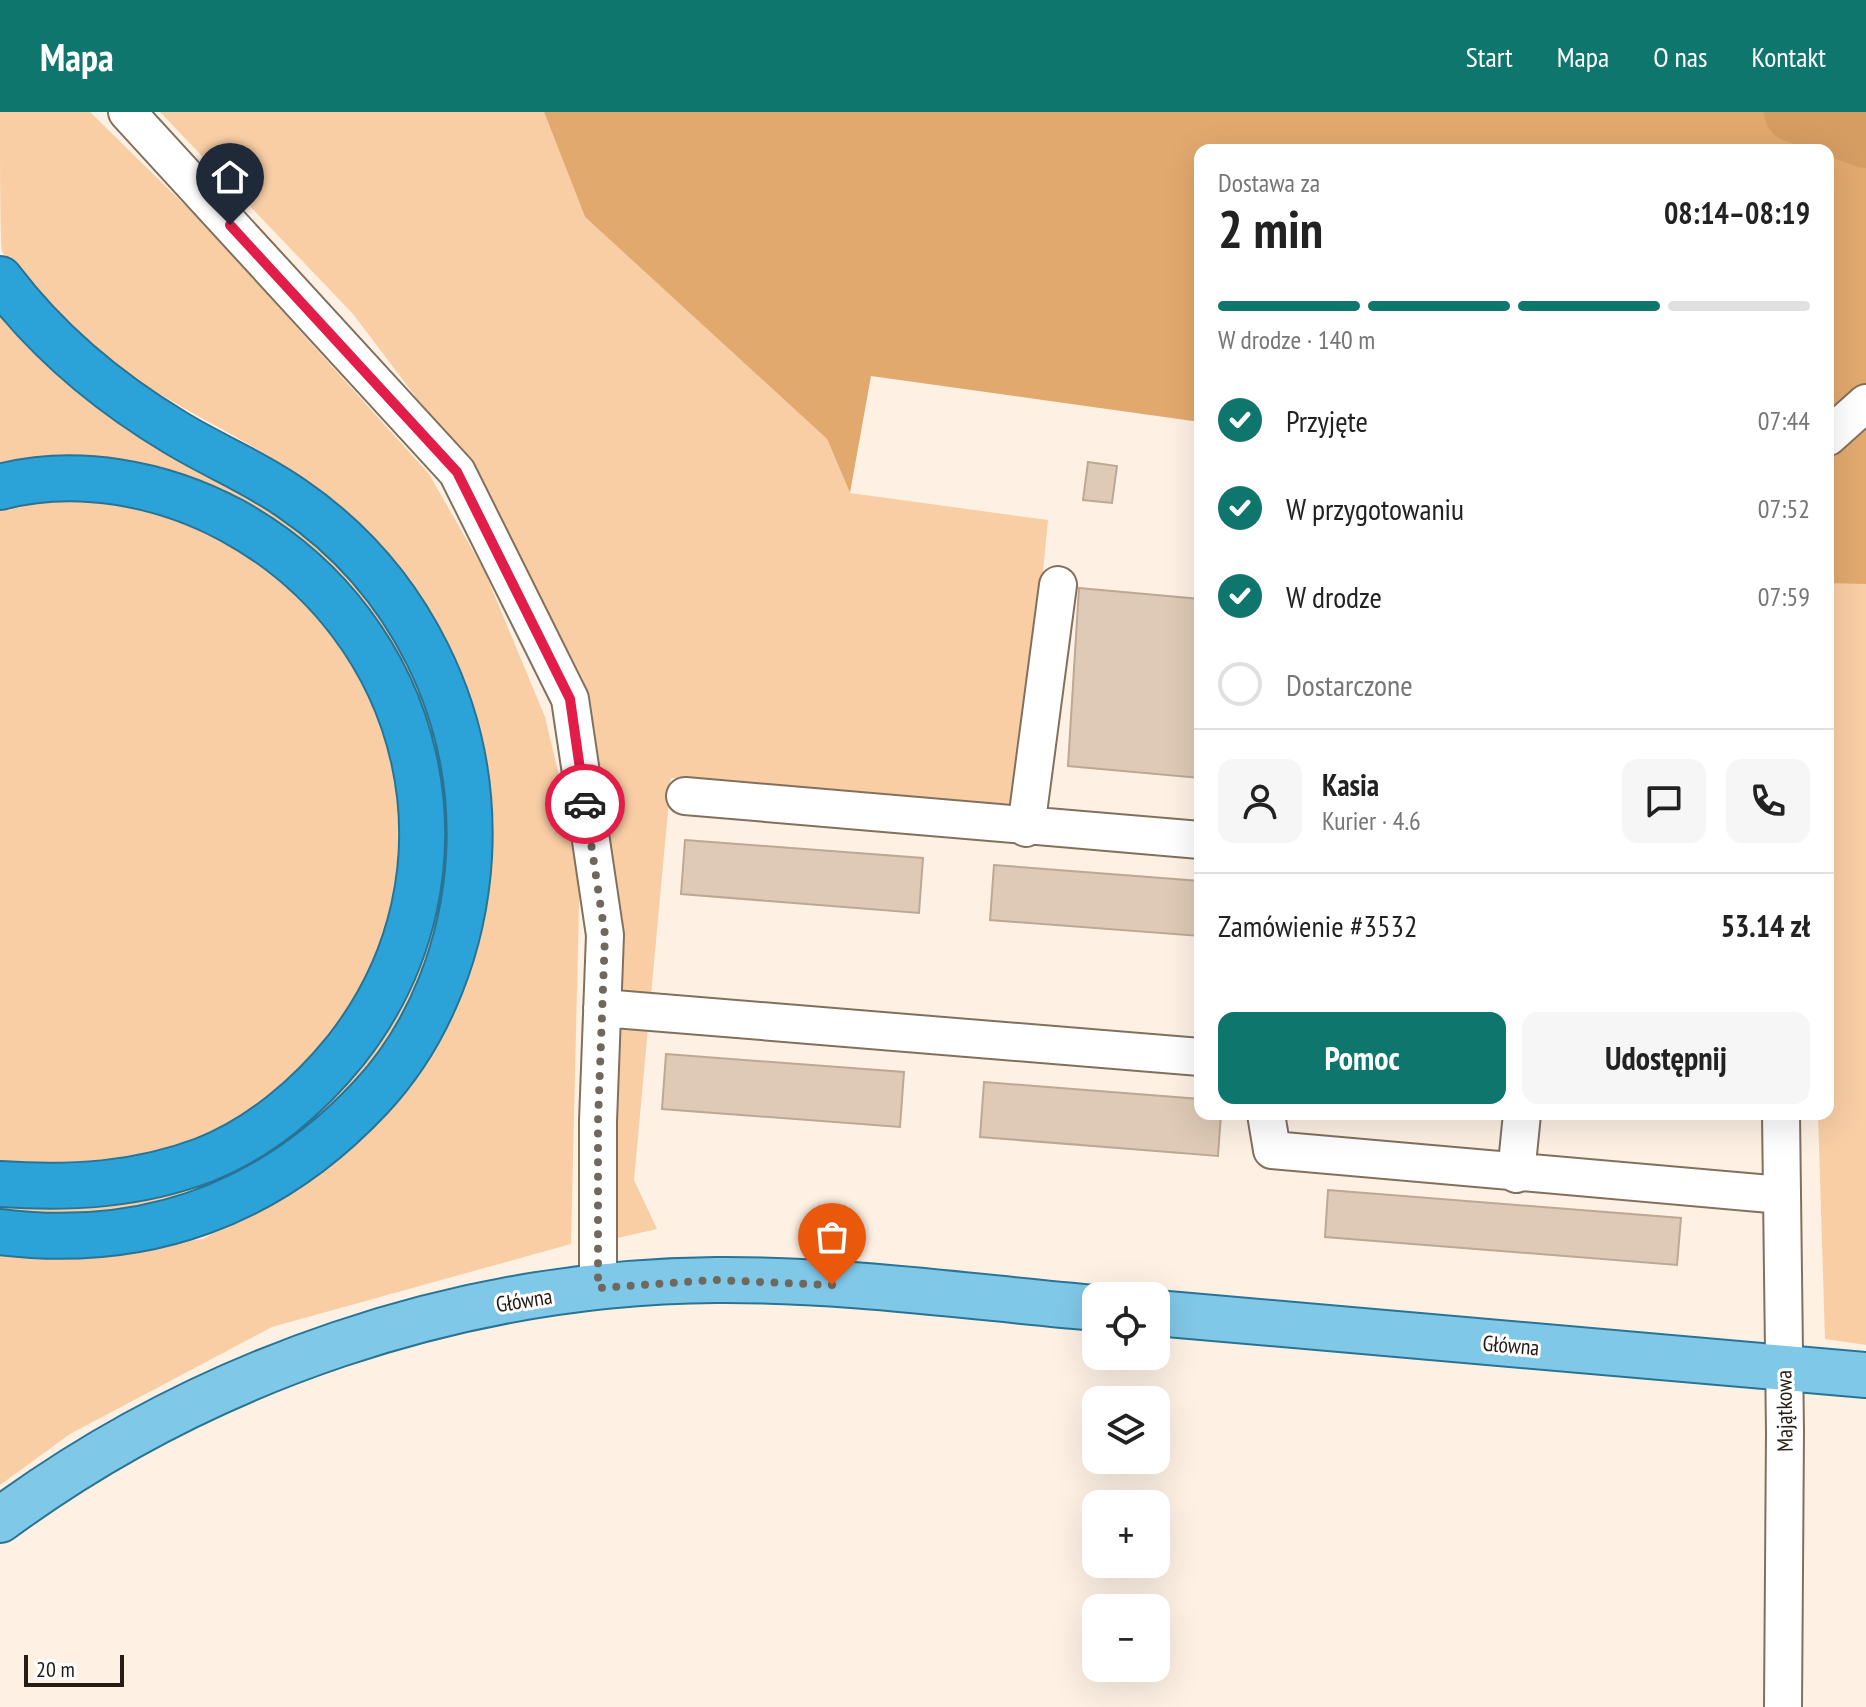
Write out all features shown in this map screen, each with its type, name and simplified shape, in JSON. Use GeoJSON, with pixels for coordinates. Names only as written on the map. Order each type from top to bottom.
{"type":"FeatureCollection","features":[{"type":"Feature","properties":{"kind":"highway"},"geometry":{"type":"LineString","coordinates":[[0,279],[52,338],[117,395],[179,435],[240,465],[294,499],[344,540],[384,582],[415,628],[436,669],[457,727],[467,771],[471,823],[467,890],[455,945],[432,1005],[390,1076],[333,1137],[262,1186],[184,1220],[93,1236],[0,1232]]}},
{"type":"Feature","properties":{"kind":"highway"},"geometry":{"type":"LineString","coordinates":[[0,487],[66,479],[116,482],[162,492],[207,507],[267,539],[318,581],[361,632],[393,691],[417,768],[423,848],[416,901],[402,951],[369,1020],[323,1079],[267,1126],[206,1159],[136,1180],[67,1186],[0,1184]]}},
{"type":"Feature","properties":{"kind":"main road","name":"Główna"},"geometry":{"type":"LineString","coordinates":[[0,1520],[114,1446],[218,1392],[306,1355],[465,1309],[598,1288],[715,1280],[802,1283],[1082,1307]]}},
{"type":"Feature","properties":{"kind":"main road","name":"Główna"},"geometry":{"type":"LineString","coordinates":[[1170,1314],[1866,1375]]}},
{"type":"Feature","properties":{"kind":"street"},"geometry":{"type":"LineString","coordinates":[[127,112],[457,472],[570,699],[605,935],[598,1288]]}},
{"type":"Feature","properties":{"kind":"street"},"geometry":{"type":"LineString","coordinates":[[1834,432],[1866,403]]}},
{"type":"Feature","properties":{"kind":"street"},"geometry":{"type":"LineString","coordinates":[[1026,828],[1058,585]]}},
{"type":"Feature","properties":{"kind":"street"},"geometry":{"type":"LineString","coordinates":[[685,796],[1026,828],[1194,840]]}},
{"type":"Feature","properties":{"kind":"street"},"geometry":{"type":"LineString","coordinates":[[602,1008],[1194,1057]]}},
{"type":"Feature","properties":{"kind":"street"},"geometry":{"type":"LineString","coordinates":[[1267,1120],[1272,1150],[1516,1174],[1782,1195]]}},
{"type":"Feature","properties":{"kind":"street"},"geometry":{"type":"LineString","coordinates":[[1516,1174],[1521,1120]]}},
{"type":"Feature","properties":{"kind":"street","name":"Majątkowa"},"geometry":{"type":"LineString","coordinates":[[1781,1120],[1783,1707]]}},
{"type":"Feature","properties":{"kind":"shaded area"},"geometry":{"type":"Polygon","coordinates":[[[0,112],[90,112],[198,218],[429,474],[484,570],[545,717],[580,863],[571,1244],[272,1327],[70,1434],[0,1485],[0,1247],[151,1246],[203,1239],[252,1213],[432,1049],[479,733],[465,691],[429,615],[407,581],[353,519],[284,466],[158,393],[118,366],[16,271],[2,251],[1,242],[0,112]]]}},
{"type":"Feature","properties":{"kind":"shaded area"},"geometry":{"type":"Polygon","coordinates":[[[160,112],[544,112],[585,217],[827,439],[850,493],[1048,520],[1020,807],[671,778],[634,1180],[657,1229],[613,1239],[623,921],[583,679],[480,482],[353,314],[160,112]]]}},
{"type":"Feature","properties":{"kind":"shaded area"},"geometry":{"type":"Polygon","coordinates":[[[544,112],[1866,112],[1866,584],[1834,583],[1834,144],[1194,144],[1194,421],[871,376],[850,493],[827,439],[585,217],[544,112]]]}},
{"type":"Feature","properties":{"kind":"shaded area"},"geometry":{"type":"Polygon","coordinates":[[[0,312],[261,498],[361,583],[423,683],[452,809],[447,889],[419,989],[393,1038],[318,1125],[211,1190],[127,1212],[48,1216],[0,1212],[0,1202],[93,1205],[133,1202],[180,1190],[371,1050],[406,991],[431,743],[409,679],[372,614],[309,545],[262,513],[228,495],[0,466],[0,312]]]}},
{"type":"Feature","properties":{"kind":"shaded area"},"geometry":{"type":"Polygon","coordinates":[[[66,498],[123,503],[182,516],[234,543],[290,583],[327,622],[378,705],[396,763],[402,827],[399,886],[371,980],[348,1018],[285,1091],[206,1139],[156,1155],[106,1164],[36,1167],[0,1162],[0,506],[66,498]]]}},
{"type":"Feature","properties":{"kind":"shaded area"},"geometry":{"type":"Polygon","coordinates":[[[1834,582],[1866,584],[1866,1345],[1825,1339],[1818,1120],[1834,1120],[1834,582]]]}},
{"type":"Feature","properties":{"kind":"building"},"geometry":{"type":"Polygon","coordinates":[[[1088,462],[1117,466],[1112,503],[1083,500],[1088,462]]]}},
{"type":"Feature","properties":{"kind":"building"},"geometry":{"type":"Polygon","coordinates":[[[1079,588],[1194,598],[1194,777],[1068,766],[1079,588]]]}},
{"type":"Feature","properties":{"kind":"building"},"geometry":{"type":"Polygon","coordinates":[[[685,840],[923,858],[919,913],[681,894],[685,840]]]}},
{"type":"Feature","properties":{"kind":"building"},"geometry":{"type":"Polygon","coordinates":[[[994,865],[1194,881],[1194,936],[990,920],[994,865]]]}},
{"type":"Feature","properties":{"kind":"building"},"geometry":{"type":"Polygon","coordinates":[[[666,1054],[904,1072],[900,1127],[662,1109],[666,1054]]]}},
{"type":"Feature","properties":{"kind":"building"},"geometry":{"type":"Polygon","coordinates":[[[984,1082],[1194,1099],[1194,1120],[1221,1120],[1218,1156],[980,1137],[984,1082]]]}},
{"type":"Feature","properties":{"kind":"building"},"geometry":{"type":"Polygon","coordinates":[[[1328,1190],[1681,1218],[1677,1265],[1325,1237],[1328,1190]]]}},
{"type":"Feature","properties":{"kind":"waterway"},"geometry":{"type":"LineString","coordinates":[[1794,112],[1866,138]]}},
{"type":"Feature","properties":{"kind":"way so far"},"geometry":{"type":"LineString","coordinates":[[585,804],[605,935],[598,1121],[598,1288],[715,1280],[832,1285]]}},
{"type":"Feature","properties":{"kind":"route"},"geometry":{"type":"LineString","coordinates":[[230,225],[457,472],[570,699],[585,804]]}}]}
